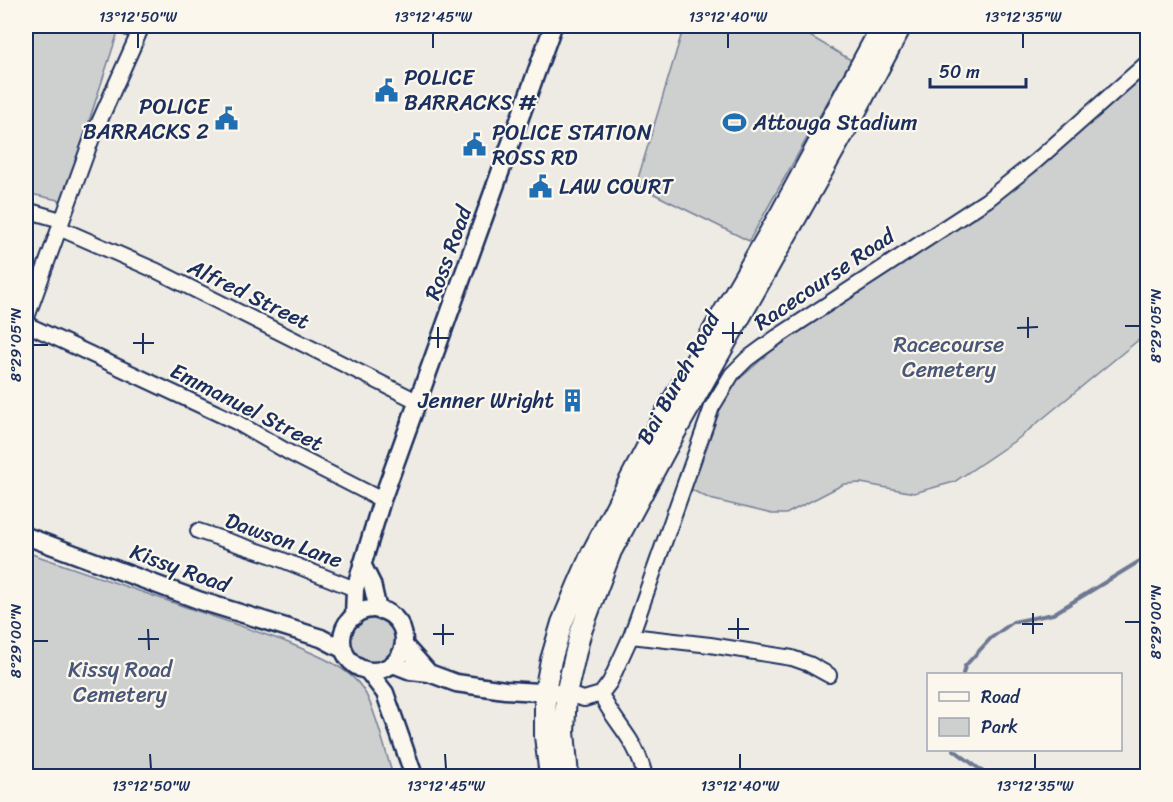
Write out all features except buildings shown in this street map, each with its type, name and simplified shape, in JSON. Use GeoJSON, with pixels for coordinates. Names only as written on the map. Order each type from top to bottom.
{"type":"FeatureCollection","features":[{"type":"Feature","properties":{"kind":"highway"},"geometry":{"type":"LineString","coordinates":[[550,777],[545,736],[545,692],[551,660],[562,623],[592,553],[657,428],[781,213],[882,26]]}},
{"type":"Feature","properties":{"kind":"highway","name":"Bai Bureh Road"},"geometry":{"type":"LineString","coordinates":[[568,777],[564,732],[566,694],[580,634],[611,551],[691,402],[852,118],[901,26]]}},
{"type":"Feature","properties":{"kind":"main road","name":"Ross Road"},"geometry":{"type":"LineString","coordinates":[[354,616],[355,589],[382,500],[553,26]]}},
{"type":"Feature","properties":{"kind":"main road","name":"Kissy Road"},"geometry":{"type":"LineString","coordinates":[[26,536],[201,601],[321,638],[344,650]]}},
{"type":"Feature","properties":{"kind":"main road"},"geometry":{"type":"LineString","coordinates":[[362,564],[372,584],[378,610]]}},
{"type":"Feature","properties":{"kind":"main road"},"geometry":{"type":"LineString","coordinates":[[378,610],[391,615],[400,625],[404,645],[402,652],[390,666],[378,671],[368,671],[353,664],[344,650],[342,641],[344,631],[354,616],[366,611],[378,610]]}},
{"type":"Feature","properties":{"kind":"main road"},"geometry":{"type":"LineString","coordinates":[[321,638],[344,631]]}},
{"type":"Feature","properties":{"kind":"main road"},"geometry":{"type":"LineString","coordinates":[[404,645],[429,673]]}},
{"type":"Feature","properties":{"kind":"main road"},"geometry":{"type":"LineString","coordinates":[[390,666],[429,673],[456,683],[505,690],[566,694]]}},
{"type":"Feature","properties":{"kind":"main road"},"geometry":{"type":"LineString","coordinates":[[385,693],[390,666]]}},
{"type":"Feature","properties":{"kind":"main road"},"geometry":{"type":"LineString","coordinates":[[368,671],[385,693],[414,777]]}},
{"type":"Feature","properties":{"kind":"street"},"geometry":{"type":"LineString","coordinates":[[26,322],[92,138],[141,29],[123,26]]}},
{"type":"Feature","properties":{"kind":"street","name":"Racecourse Road"},"geometry":{"type":"LineString","coordinates":[[601,694],[610,682],[631,636],[712,407],[732,374],[747,359],[777,337],[987,200],[1036,161],[1148,62]]}},
{"type":"Feature","properties":{"kind":"street","name":"Alfred Street"},"geometry":{"type":"LineString","coordinates":[[26,210],[60,224],[419,402]]}},
{"type":"Feature","properties":{"kind":"street","name":"Emmanuel Street"},"geometry":{"type":"LineString","coordinates":[[26,322],[237,422],[288,452],[382,500]]}},
{"type":"Feature","properties":{"kind":"street","name":"Dawson Lane"},"geometry":{"type":"LineString","coordinates":[[198,531],[270,555],[355,589]]}},
{"type":"Feature","properties":{"kind":"street"},"geometry":{"type":"LineString","coordinates":[[631,636],[792,658],[829,675]]}},
{"type":"Feature","properties":{"kind":"street"},"geometry":{"type":"LineString","coordinates":[[566,694],[584,699],[601,694],[631,741],[645,777]]}},
{"type":"Feature","properties":{"kind":"green space"},"geometry":{"type":"Polygon","coordinates":[[[26,26],[101,26],[118,32],[63,201],[26,193],[26,26]]]}},
{"type":"Feature","properties":{"kind":"green space","name":"Attouga Stadium"},"geometry":{"type":"Polygon","coordinates":[[[684,26],[793,26],[851,60],[749,241],[636,185],[684,26]]]}},
{"type":"Feature","properties":{"kind":"green space","name":"Racecourse Cemetery"},"geometry":{"type":"Polygon","coordinates":[[[1147,68],[1147,333],[1019,438],[954,482],[914,493],[861,483],[844,484],[786,514],[772,514],[710,499],[690,489],[712,410],[737,381],[769,353],[893,267],[1147,68]]]}},
{"type":"Feature","properties":{"kind":"green space","name":"Kissy Road Cemetery"},"geometry":{"type":"Polygon","coordinates":[[[26,552],[284,641],[338,666],[356,680],[372,707],[393,776],[26,776],[26,552]]]}},
{"type":"Feature","properties":{"kind":"green space"},"geometry":{"type":"Polygon","coordinates":[[[373,619],[382,620],[389,625],[394,632],[394,650],[389,657],[382,662],[373,663],[364,662],[357,657],[352,650],[351,641],[352,632],[357,625],[364,620],[373,619]]]}},
{"type":"Feature","properties":{"kind":"waterway"},"geometry":{"type":"LineString","coordinates":[[963,673],[965,666],[991,638],[1013,622],[1053,614],[1148,556]]}},
{"type":"Feature","properties":{"kind":"waterway"},"geometry":{"type":"LineString","coordinates":[[955,751],[982,771],[985,776]]}},
{"type":"Feature","properties":{"kind":"place","name":"POLICE BARRACKS #"},"geometry":{"type":"Point","coordinates":[386,90]}},
{"type":"Feature","properties":{"kind":"place","name":"POLICE BARRACKS 2"},"geometry":{"type":"Point","coordinates":[227,119]}},
{"type":"Feature","properties":{"kind":"place","name":"Attouga Stadium"},"geometry":{"type":"Point","coordinates":[735,122]}},
{"type":"Feature","properties":{"kind":"place","name":"POLICE STATION ROSS RD"},"geometry":{"type":"Point","coordinates":[474,145]}},
{"type":"Feature","properties":{"kind":"place","name":"LAW COURT"},"geometry":{"type":"Point","coordinates":[541,186]}},
{"type":"Feature","properties":{"kind":"place","name":"Jenner Wright"},"geometry":{"type":"Point","coordinates":[572,400]}}]}
